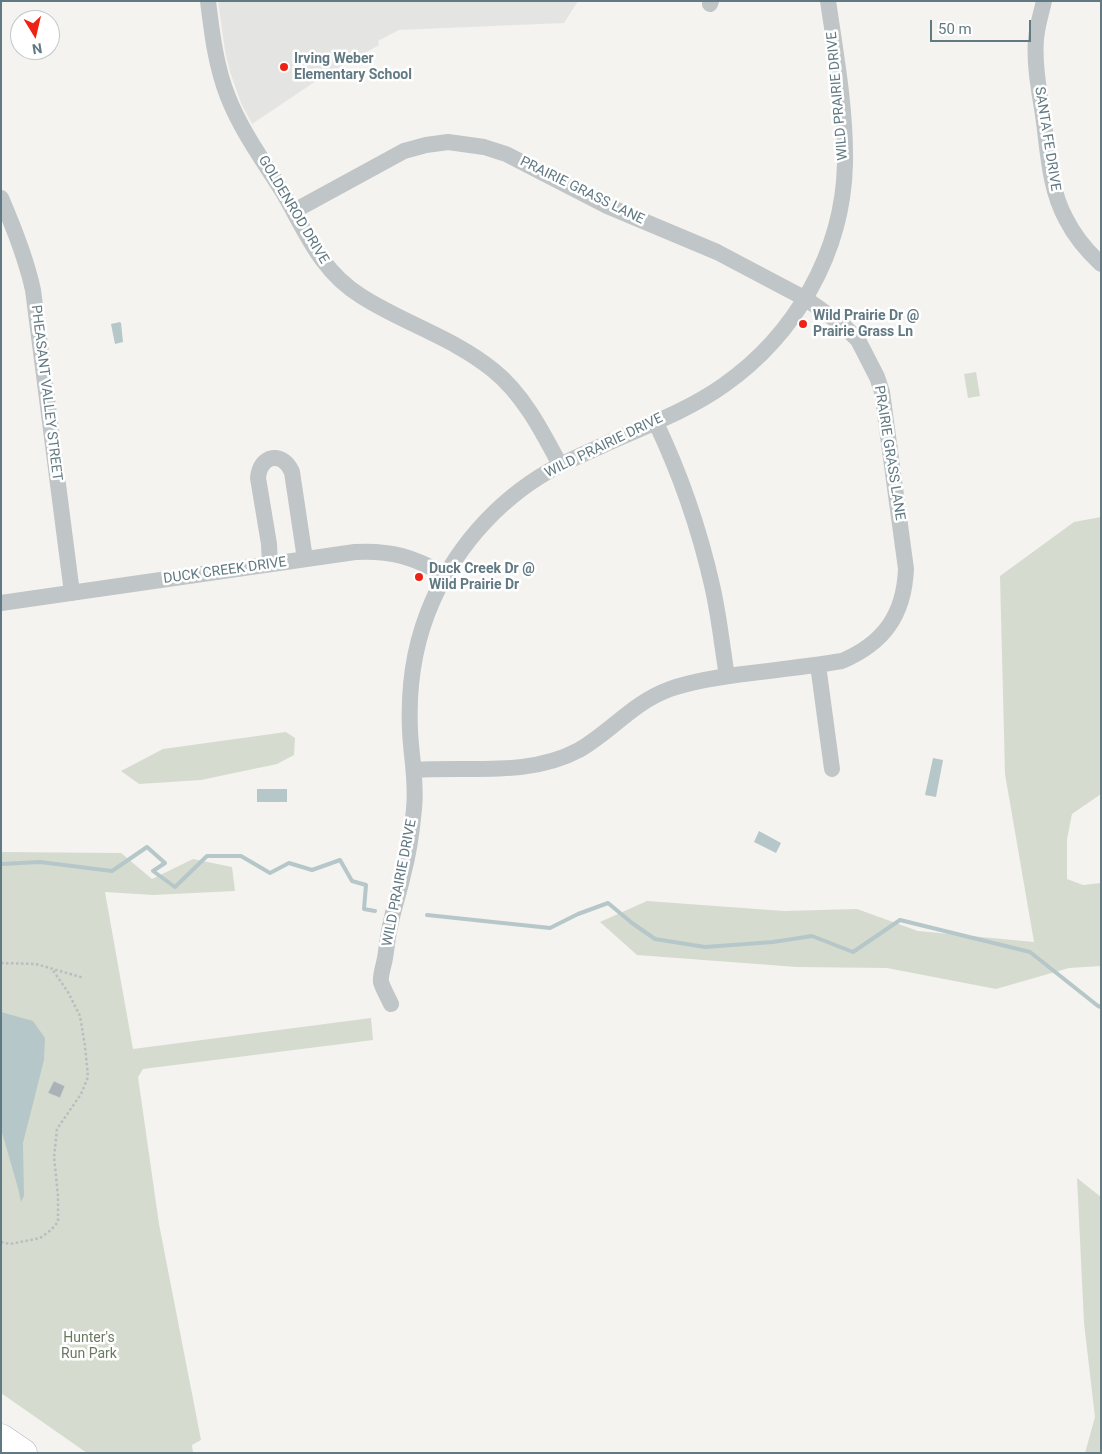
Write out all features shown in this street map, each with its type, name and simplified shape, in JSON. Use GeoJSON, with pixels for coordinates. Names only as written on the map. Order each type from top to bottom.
{"type":"FeatureCollection","features":[{"type":"Feature","properties":{"kind":"highway"},"geometry":{"type":"LineString","coordinates":[[1,1438],[23,1453]]}},
{"type":"Feature","properties":{"kind":"street","name":"GOLDENROD DRIVE"},"geometry":{"type":"LineString","coordinates":[[208,1],[218,64],[227,96],[237,119],[294,211],[317,254],[344,284],[361,296],[469,353],[493,370],[514,390],[560,465]]}},
{"type":"Feature","properties":{"kind":"street","name":"WILD PRAIRIE DRIVE"},"geometry":{"type":"LineString","coordinates":[[391,1004],[381,981],[390,923],[404,874],[415,803],[415,770],[410,733],[409,702],[412,671],[421,631],[432,602],[445,575],[465,545],[485,520],[508,499],[534,480],[560,465],[691,405],[721,387],[747,368],[766,350],[787,326],[806,299],[828,251],[837,224],[845,167],[841,91],[828,1]]}},
{"type":"Feature","properties":{"kind":"street","name":"SANTA FE DRIVE"},"geometry":{"type":"LineString","coordinates":[[1044,1],[1036,39],[1036,63],[1052,180],[1057,200],[1065,219],[1080,243],[1101,264]]}},
{"type":"Feature","properties":{"kind":"street","name":"PRAIRIE GRASS LANE"},"geometry":{"type":"LineString","coordinates":[[294,211],[404,151],[448,142],[484,146],[506,154],[605,205],[717,252],[806,299],[844,326],[858,340],[877,376],[882,392],[906,569],[906,584],[902,602],[894,619],[885,632],[872,645],[859,654],[842,661],[727,676],[671,689],[652,697],[632,709],[598,738],[560,759],[520,768],[415,770]]}},
{"type":"Feature","properties":{"kind":"street","name":"PHEASANT VALLEY STREET"},"geometry":{"type":"LineString","coordinates":[[1,198],[18,238],[33,290],[72,593]]}},
{"type":"Feature","properties":{"kind":"street"},"geometry":{"type":"LineString","coordinates":[[655,421],[685,492],[701,542],[712,586],[727,676]]}},
{"type":"Feature","properties":{"kind":"street"},"geometry":{"type":"LineString","coordinates":[[270,564],[269,544],[258,478],[259,468],[264,462],[272,458],[281,459],[288,464],[292,472],[305,559]]}},
{"type":"Feature","properties":{"kind":"street","name":"DUCK CREEK DRIVE"},"geometry":{"type":"LineString","coordinates":[[1,603],[355,552],[377,551],[398,554],[419,561],[445,575]]}},
{"type":"Feature","properties":{"kind":"street"},"geometry":{"type":"LineString","coordinates":[[818,665],[832,769]]}},
{"type":"Feature","properties":{"kind":"path"},"geometry":{"type":"LineString","coordinates":[[1,963],[36,964],[84,978]]}},
{"type":"Feature","properties":{"kind":"path"},"geometry":{"type":"LineString","coordinates":[[1,1242],[10,1244],[40,1238],[58,1222],[58,1196],[54,1157],[57,1129],[81,1094],[88,1076],[80,1016],[68,992],[52,969]]}},
{"type":"Feature","properties":{"kind":"shaded area","name":"Irving Weber Elementary School"},"geometry":{"type":"Polygon","coordinates":[[[218,1],[578,1],[564,23],[399,30],[378,41],[379,45],[319,79],[252,124],[241,103],[230,72],[218,1]]]}},
{"type":"Feature","properties":{"kind":"shaded area"},"geometry":{"type":"Polygon","coordinates":[[[120,322],[123,342],[115,344],[111,324],[120,322]]]}},
{"type":"Feature","properties":{"kind":"shaded area"},"geometry":{"type":"Polygon","coordinates":[[[933,758],[943,760],[936,797],[925,795],[933,758]]]}},
{"type":"Feature","properties":{"kind":"shaded area"},"geometry":{"type":"Polygon","coordinates":[[[257,789],[287,789],[287,802],[257,802],[257,789]]]}},
{"type":"Feature","properties":{"kind":"shaded area"},"geometry":{"type":"Polygon","coordinates":[[[759,831],[781,843],[776,853],[754,842],[759,831]]]}},
{"type":"Feature","properties":{"kind":"shaded area"},"geometry":{"type":"Polygon","coordinates":[[[1,1012],[33,1021],[45,1038],[44,1060],[23,1143],[24,1196],[21,1202],[1,1129],[1,1012]]]}},
{"type":"Feature","properties":{"kind":"green space"},"geometry":{"type":"Polygon","coordinates":[[[976,372],[980,396],[968,398],[964,374],[976,372]]]}},
{"type":"Feature","properties":{"kind":"green space"},"geometry":{"type":"Polygon","coordinates":[[[1101,517],[1101,794],[1072,814],[1067,839],[1067,879],[1083,885],[1101,883],[1101,966],[1069,968],[996,989],[887,968],[797,967],[637,955],[600,922],[647,901],[784,911],[857,909],[918,931],[1034,942],[1005,774],[1000,576],[1074,522],[1101,517]]]}},
{"type":"Feature","properties":{"kind":"green space"},"geometry":{"type":"Polygon","coordinates":[[[286,732],[295,738],[294,755],[277,764],[201,780],[139,784],[121,771],[163,749],[286,732]]]}},
{"type":"Feature","properties":{"kind":"green space","name":"Hunter's Run Park"},"geometry":{"type":"Polygon","coordinates":[[[1,852],[121,853],[152,879],[193,859],[232,867],[235,891],[153,895],[105,892],[133,1049],[371,1018],[373,1040],[143,1069],[138,1077],[159,1224],[201,1440],[192,1445],[193,1453],[87,1453],[1,1393],[1,852]]]}},
{"type":"Feature","properties":{"kind":"green space"},"geometry":{"type":"Polygon","coordinates":[[[1077,1178],[1101,1197],[1101,1453],[1085,1453],[1095,1417],[1084,1323],[1077,1178]]]}},
{"type":"Feature","properties":{"kind":"building"},"geometry":{"type":"Polygon","coordinates":[[[54,1081],[65,1086],[60,1098],[48,1093],[54,1081]]]}},
{"type":"Feature","properties":{"kind":"waterway"},"geometry":{"type":"LineString","coordinates":[[1,864],[40,862],[112,871],[147,847],[165,863],[153,871],[175,887],[207,856],[241,856],[270,873],[289,863],[312,870],[340,860],[352,881],[366,885],[364,909],[375,911]]}},
{"type":"Feature","properties":{"kind":"waterway"},"geometry":{"type":"LineString","coordinates":[[427,915],[550,928],[578,914],[608,903],[655,939],[705,947],[773,942],[812,936],[853,952],[900,920],[1030,952],[1101,1007]]}},
{"type":"Feature","properties":{"kind":"place","name":"Irving Weber Elementary School"},"geometry":{"type":"Point","coordinates":[284,67]}},
{"type":"Feature","properties":{"kind":"place","name":"Wild Prairie Dr @ Prairie Grass Ln"},"geometry":{"type":"Point","coordinates":[803,324]}},
{"type":"Feature","properties":{"kind":"place","name":"Duck Creek Dr @ Wild Prairie Dr"},"geometry":{"type":"Point","coordinates":[419,577]}}]}
